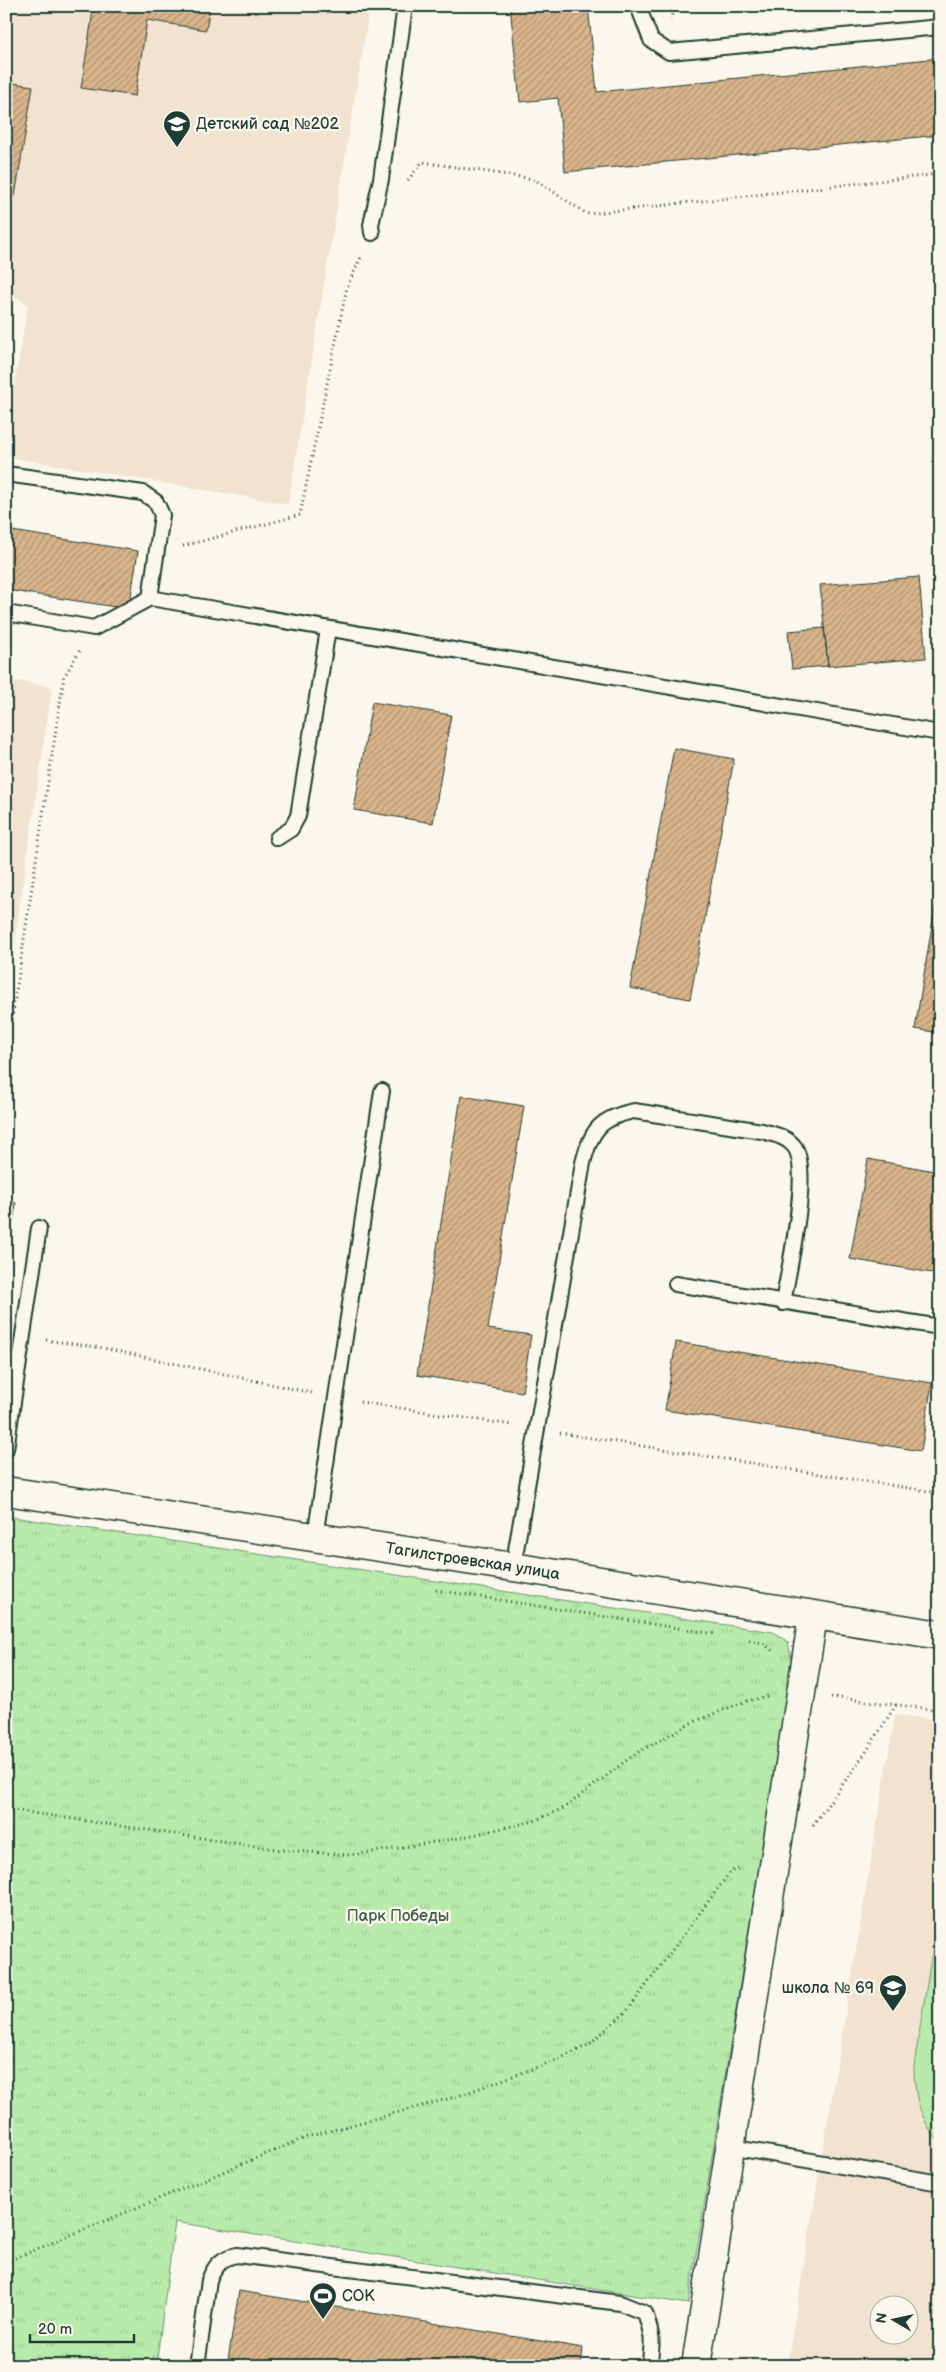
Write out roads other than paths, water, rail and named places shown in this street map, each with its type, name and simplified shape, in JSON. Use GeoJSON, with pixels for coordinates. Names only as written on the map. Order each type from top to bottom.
{"type":"FeatureCollection","features":[{"type":"Feature","properties":{"kind":"street","name":"Тагилстроевская улица"},"geometry":{"type":"LineString","coordinates":[[6,1491],[513,1567],[940,1635]]}},
{"type":"Feature","properties":{"kind":"street"},"geometry":{"type":"LineString","coordinates":[[696,2366],[813,1616]]}},
{"type":"Feature","properties":{"kind":"lane"},"geometry":{"type":"LineString","coordinates":[[372,233],[371,225],[381,180],[405,6]]}},
{"type":"Feature","properties":{"kind":"lane"},"geometry":{"type":"LineString","coordinates":[[638,6],[651,40],[669,52],[940,28]]}},
{"type":"Feature","properties":{"kind":"lane"},"geometry":{"type":"LineString","coordinates":[[6,474],[143,493],[156,502],[162,515],[150,598]]}},
{"type":"Feature","properties":{"kind":"lane"},"geometry":{"type":"LineString","coordinates":[[6,613],[94,628],[150,598],[328,630],[940,733]]}},
{"type":"Feature","properties":{"kind":"lane"},"geometry":{"type":"LineString","coordinates":[[277,838],[291,829],[298,816],[328,630]]}},
{"type":"Feature","properties":{"kind":"lane"},"geometry":{"type":"LineString","coordinates":[[315,1537],[382,1090]]}},
{"type":"Feature","properties":{"kind":"lane"},"geometry":{"type":"LineString","coordinates":[[513,1567],[588,1143],[598,1126],[614,1115],[634,1111],[762,1131],[782,1136],[794,1146],[801,1162],[802,1183],[783,1303]]}},
{"type":"Feature","properties":{"kind":"lane"},"geometry":{"type":"LineString","coordinates":[[6,1449],[39,1228]]}},
{"type":"Feature","properties":{"kind":"lane"},"geometry":{"type":"LineString","coordinates":[[676,1284],[783,1303],[940,1327]]}},
{"type":"Feature","properties":{"kind":"lane"},"geometry":{"type":"LineString","coordinates":[[730,2148],[940,2183]]}},
{"type":"Feature","properties":{"kind":"lane"},"geometry":{"type":"LineString","coordinates":[[197,2366],[211,2274],[219,2262],[228,2256],[238,2255],[634,2307],[645,2313],[650,2326],[653,2341],[649,2366]]}},
{"type":"Feature","properties":{"kind":"place","name":"Детский сад №202"},"geometry":{"type":"Point","coordinates":[177,148]}},
{"type":"Feature","properties":{"kind":"place","name":"школа № 69"},"geometry":{"type":"Point","coordinates":[893,2012]}},
{"type":"Feature","properties":{"kind":"place","name":"СОК"},"geometry":{"type":"Point","coordinates":[323,2320]}},
{"type":"Feature","properties":{"kind":"park label","name":"Парк Победы"},"geometry":{"type":"Point","coordinates":[398,1916]}}]}
